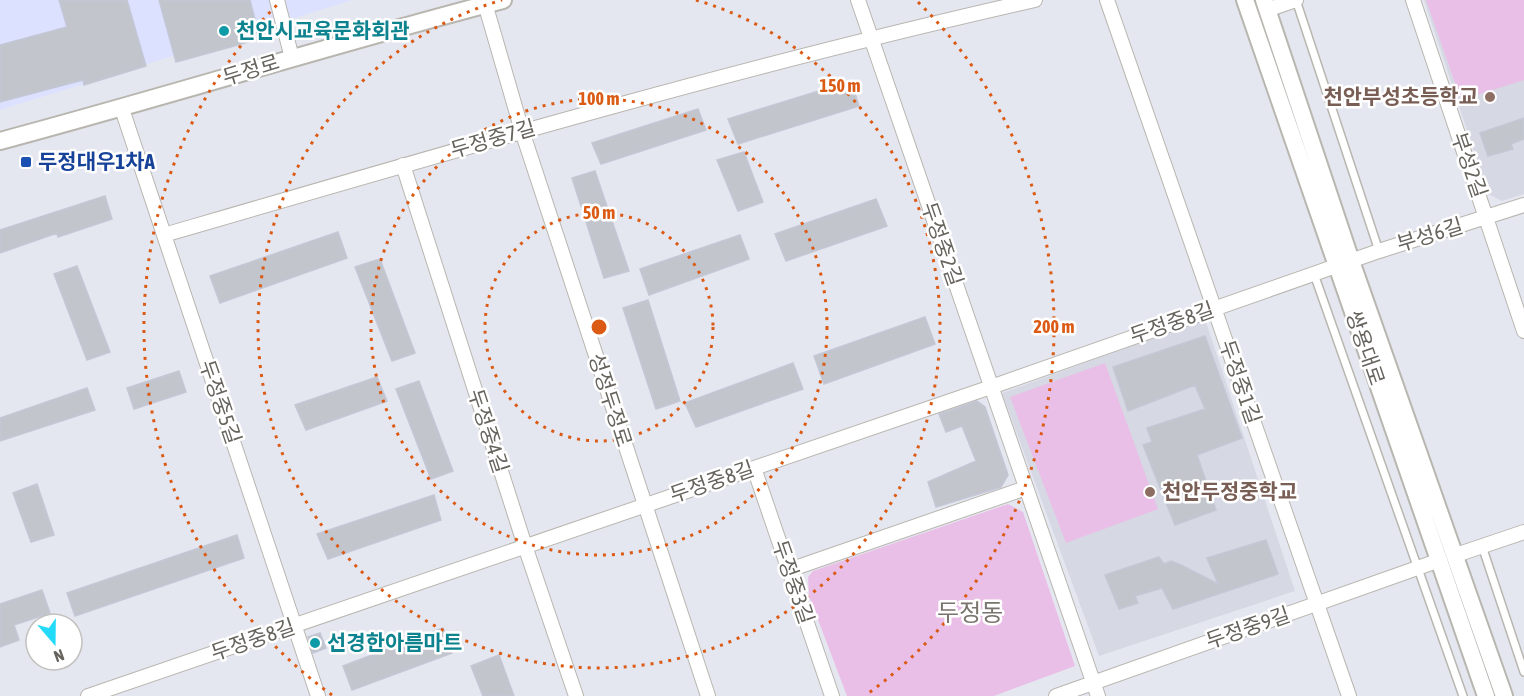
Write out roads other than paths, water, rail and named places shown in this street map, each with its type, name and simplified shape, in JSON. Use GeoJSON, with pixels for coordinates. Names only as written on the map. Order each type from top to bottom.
{"type":"FeatureCollection","features":[{"type":"Feature","properties":{"kind":"street"},"geometry":{"type":"LineString","coordinates":[[277,0],[292,58]]}},
{"type":"Feature","properties":{"kind":"street","name":"두정로"},"geometry":{"type":"LineString","coordinates":[[0,141],[122,109],[484,2],[503,0]]}},
{"type":"Feature","properties":{"kind":"street","name":"두정중2길"},"geometry":{"type":"LineString","coordinates":[[858,0],[1095,689]]}},
{"type":"Feature","properties":{"kind":"street","name":"두정중7길"},"geometry":{"type":"LineString","coordinates":[[164,235],[522,131],[871,37],[1035,0]]}},
{"type":"Feature","properties":{"kind":"street","name":"두정중1길"},"geometry":{"type":"LineString","coordinates":[[1107,0],[1349,696]]}},
{"type":"Feature","properties":{"kind":"street","name":"쌍용대로"},"geometry":{"type":"LineString","coordinates":[[1245,0],[1343,263],[1448,558],[1504,696]]}},
{"type":"Feature","properties":{"kind":"street"},"geometry":{"type":"LineString","coordinates":[[1266,5],[1296,0]]}},
{"type":"Feature","properties":{"kind":"street","name":"부성2길"},"geometry":{"type":"LineString","coordinates":[[1413,0],[1524,328]]}},
{"type":"Feature","properties":{"kind":"street","name":"성정두정로"},"geometry":{"type":"LineString","coordinates":[[484,2],[522,131],[708,696]]}},
{"type":"Feature","properties":{"kind":"street","name":"쌍용대로"},"geometry":{"type":"LineString","coordinates":[[1266,5],[1343,263]]}},
{"type":"Feature","properties":{"kind":"street","name":"두정중5길"},"geometry":{"type":"LineString","coordinates":[[122,109],[318,696]]}},
{"type":"Feature","properties":{"kind":"street","name":"두정중4길"},"geometry":{"type":"LineString","coordinates":[[403,165],[525,546],[576,696]]}},
{"type":"Feature","properties":{"kind":"street","name":"부성6길"},"geometry":{"type":"LineString","coordinates":[[1343,263],[1524,205]]}},
{"type":"Feature","properties":{"kind":"street","name":"두정중8길"},"geometry":{"type":"LineString","coordinates":[[88,696],[991,387],[1343,263]]}},
{"type":"Feature","properties":{"kind":"street","name":"두정중3길"},"geometry":{"type":"LineString","coordinates":[[754,468],[832,696]]}},
{"type":"Feature","properties":{"kind":"street"},"geometry":{"type":"LineString","coordinates":[[789,570],[1026,488]]}},
{"type":"Feature","properties":{"kind":"street","name":"두정중9길"},"geometry":{"type":"LineString","coordinates":[[1056,696],[1095,689],[1317,604],[1524,532]]}},
{"type":"Feature","properties":{"kind":"street","name":"쌍용대로"},"geometry":{"type":"LineString","coordinates":[[1448,558],[1486,696]]}},
{"type":"Feature","properties":{"kind":"lane"},"geometry":{"type":"LineString","coordinates":[[1296,0],[1379,251]]}},
{"type":"Feature","properties":{"kind":"lane"},"geometry":{"type":"LineString","coordinates":[[1314,274],[1463,696]]}},
{"type":"Feature","properties":{"kind":"lane"},"geometry":{"type":"LineString","coordinates":[[1482,546],[1524,672]]}},
{"type":"Feature","properties":{"kind":"place","name":"천안시교육문화회관"},"geometry":{"type":"Point","coordinates":[224,31]}},
{"type":"Feature","properties":{"kind":"place","name":"천안부성초등학교"},"geometry":{"type":"Point","coordinates":[1490,97]}},
{"type":"Feature","properties":{"kind":"place","name":"두정대우1차A"},"geometry":{"type":"Point","coordinates":[26,162]}},
{"type":"Feature","properties":{"kind":"place","name":"천안두정중학교"},"geometry":{"type":"Point","coordinates":[1150,492]}},
{"type":"Feature","properties":{"kind":"place","name":"선경한아름마트"},"geometry":{"type":"Point","coordinates":[315,643]}},
{"type":"Feature","properties":{"kind":"district","name":"두정동"},"geometry":{"type":"Point","coordinates":[970,613]}}]}
